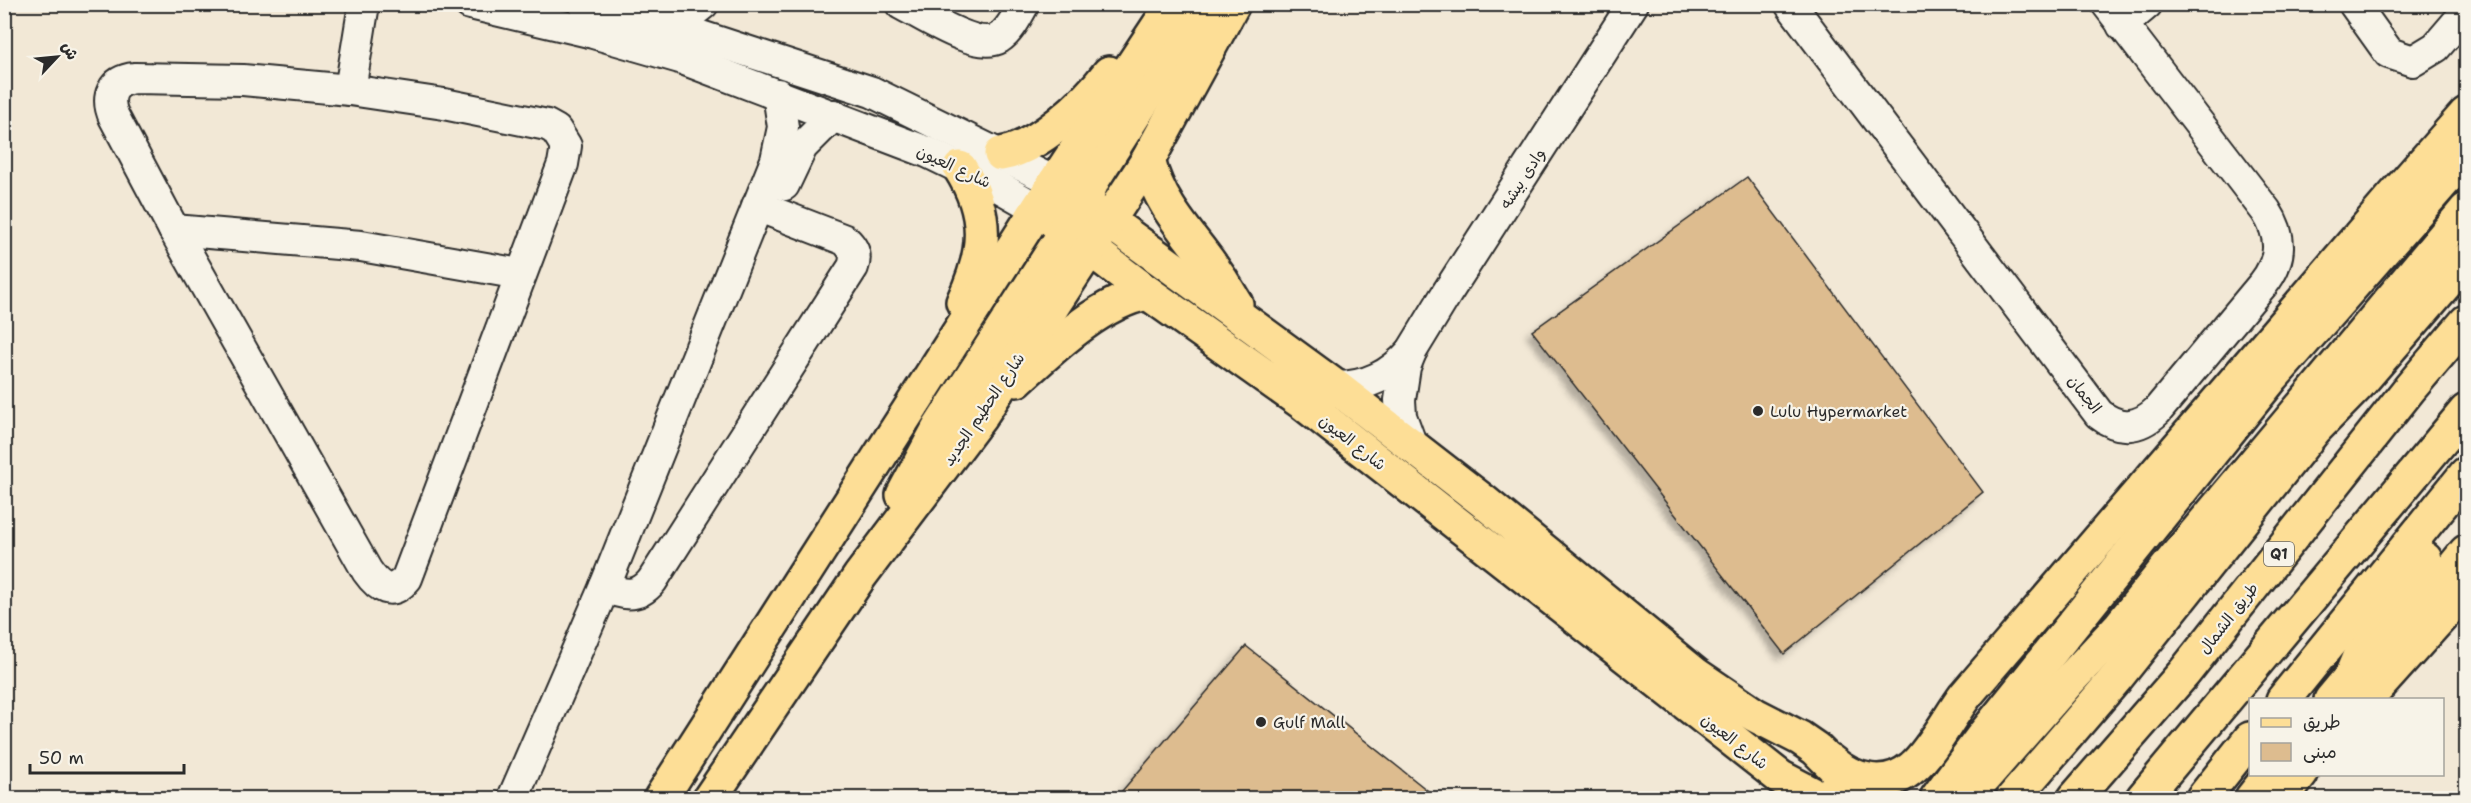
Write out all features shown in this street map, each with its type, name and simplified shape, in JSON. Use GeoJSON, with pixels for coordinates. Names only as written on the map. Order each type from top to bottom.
{"type":"FeatureCollection","features":[{"type":"Feature","properties":{"kind":"main road"},"geometry":{"type":"LineString","coordinates":[[860,576],[939,428],[1084,233],[1083,200],[1094,178],[1182,40],[1200,4]]}},
{"type":"Feature","properties":{"kind":"main road","name":"شارع الحطيم الجديد"},"geometry":{"type":"LineString","coordinates":[[710,798],[860,576],[980,417],[1077,240],[1110,220],[1148,160],[1233,4]]}},
{"type":"Feature","properties":{"kind":"main road"},"geometry":{"type":"LineString","coordinates":[[1001,154],[1030,144],[1073,111],[1096,89],[1130,47],[1167,15]]}},
{"type":"Feature","properties":{"kind":"main road"},"geometry":{"type":"LineString","coordinates":[[661,798],[1055,182],[1167,15]]}},
{"type":"Feature","properties":{"kind":"main road"},"geometry":{"type":"LineString","coordinates":[[1830,761],[1841,771],[1855,778],[1870,781],[1900,776],[1913,768],[1965,696],[2466,114]]}},
{"type":"Feature","properties":{"kind":"main road"},"geometry":{"type":"LineString","coordinates":[[1937,798],[1990,727],[2273,376],[2466,156]]}},
{"type":"Feature","properties":{"kind":"main road"},"geometry":{"type":"LineString","coordinates":[[1148,160],[1156,187],[1168,208],[1211,265],[1245,319]]}},
{"type":"Feature","properties":{"kind":"main road"},"geometry":{"type":"LineString","coordinates":[[939,365],[973,278],[983,238],[981,213],[976,197],[960,168]]}},
{"type":"Feature","properties":{"kind":"main road"},"geometry":{"type":"LineString","coordinates":[[1055,182],[1064,192],[1069,204],[1069,218],[1077,240]]}},
{"type":"Feature","properties":{"kind":"main road","name":"شارع العيون"},"geometry":{"type":"LineString","coordinates":[[1038,210],[1148,293],[1303,403],[1780,777],[1811,794],[1825,797],[1832,794],[1840,783],[1836,769],[1830,761],[1800,738],[1755,715],[1696,675],[1336,387],[1083,200],[1055,182]]}},
{"type":"Feature","properties":{"kind":"main road"},"geometry":{"type":"LineString","coordinates":[[1966,798],[2120,626],[2466,210]]}},
{"type":"Feature","properties":{"kind":"main road"},"geometry":{"type":"LineString","coordinates":[[2019,791],[2117,677],[2315,429],[2358,385],[2466,260]]}},
{"type":"Feature","properties":{"kind":"main road"},"geometry":{"type":"LineString","coordinates":[[980,417],[1026,373],[1098,314],[1121,300],[1148,293]]}},
{"type":"Feature","properties":{"kind":"main road","name":"طريق الشمال"},"geometry":{"type":"LineString","coordinates":[[2075,798],[2184,673],[2410,388],[2466,322]]}},
{"type":"Feature","properties":{"kind":"main road"},"geometry":{"type":"LineString","coordinates":[[2108,759],[2114,727],[2128,698],[2337,422],[2358,385]]}},
{"type":"Feature","properties":{"kind":"main road"},"geometry":{"type":"LineString","coordinates":[[2144,798],[2466,411]]}},
{"type":"Feature","properties":{"kind":"main road"},"geometry":{"type":"LineString","coordinates":[[2284,698],[2466,474]]}},
{"type":"Feature","properties":{"kind":"main road"},"geometry":{"type":"LineString","coordinates":[[2349,692],[2366,640],[2466,503]]}},
{"type":"Feature","properties":{"kind":"main road"},"geometry":{"type":"LineString","coordinates":[[2349,692],[2466,552]]}},
{"type":"Feature","properties":{"kind":"main road"},"geometry":{"type":"LineString","coordinates":[[2349,692],[2466,589]]}},
{"type":"Feature","properties":{"kind":"main road"},"geometry":{"type":"LineString","coordinates":[[2019,791],[2099,671],[2120,626]]}},
{"type":"Feature","properties":{"kind":"main road"},"geometry":{"type":"LineString","coordinates":[[2203,798],[2249,740]]}},
{"type":"Feature","properties":{"kind":"main road"},"geometry":{"type":"LineString","coordinates":[[2252,798],[2269,776]]}},
{"type":"Feature","properties":{"kind":"main road"},"geometry":{"type":"LineString","coordinates":[[2282,798],[2300,776]]}},
{"type":"Feature","properties":{"kind":"street"},"geometry":{"type":"LineString","coordinates":[[350,90],[364,4]]}},
{"type":"Feature","properties":{"kind":"street","name":"شارع العيون"},"geometry":{"type":"LineString","coordinates":[[471,4],[593,33],[681,58],[927,152],[1038,210]]}},
{"type":"Feature","properties":{"kind":"street","name":"شارع العيون"},"geometry":{"type":"LineString","coordinates":[[584,4],[664,24],[872,92],[1055,182]]}},
{"type":"Feature","properties":{"kind":"street"},"geometry":{"type":"LineString","coordinates":[[664,24],[688,16],[703,4]]}},
{"type":"Feature","properties":{"kind":"street"},"geometry":{"type":"LineString","coordinates":[[719,4],[722,25],[730,45]]}},
{"type":"Feature","properties":{"kind":"street"},"geometry":{"type":"LineString","coordinates":[[901,4],[968,38],[989,42],[1000,37],[1008,29],[1024,4]]}},
{"type":"Feature","properties":{"kind":"street","name":"وادى بيشه"},"geometry":{"type":"LineString","coordinates":[[1412,446],[1405,431],[1400,400],[1405,367],[1411,352],[1633,4]]}},
{"type":"Feature","properties":{"kind":"street","name":"الجمان"},"geometry":{"type":"LineString","coordinates":[[1790,4],[2099,414],[2109,422],[2122,426],[2141,423],[2157,411],[2273,272],[2278,256],[2279,240],[2275,224],[2266,211],[2114,15]]}},
{"type":"Feature","properties":{"kind":"street"},"geometry":{"type":"LineString","coordinates":[[2114,15],[2147,4]]}},
{"type":"Feature","properties":{"kind":"street"},"geometry":{"type":"LineString","coordinates":[[2354,4],[2389,53],[2413,61],[2436,47],[2466,12]]}},
{"type":"Feature","properties":{"kind":"street"},"geometry":{"type":"LineString","coordinates":[[124,79],[243,80],[350,90],[444,104],[547,125],[556,130],[566,146],[566,155],[407,578],[400,586],[391,589],[381,587],[367,571],[174,230],[109,106],[110,95],[115,86],[124,79]]}},
{"type":"Feature","properties":{"kind":"street"},"geometry":{"type":"LineString","coordinates":[[778,94],[783,127],[784,163]]}},
{"type":"Feature","properties":{"kind":"street"},"geometry":{"type":"LineString","coordinates":[[513,798],[784,163],[834,115]]}},
{"type":"Feature","properties":{"kind":"street"},"geometry":{"type":"LineString","coordinates":[[604,586],[624,595],[635,594],[645,589],[652,581],[853,267],[855,255],[850,244],[845,240],[766,209]]}},
{"type":"Feature","properties":{"kind":"street"},"geometry":{"type":"LineString","coordinates":[[174,230],[362,246],[520,274]]}},
{"type":"Feature","properties":{"kind":"street","name":"وادى بيشه"},"geometry":{"type":"LineString","coordinates":[[1336,387],[1363,385],[1377,380],[1390,372],[1411,352]]}},
{"type":"Feature","properties":{"kind":"street"},"geometry":{"type":"LineString","coordinates":[[2300,798],[2301,776]]}},
{"type":"Feature","properties":{"kind":"building","name":"Lulu Hypermarket"},"geometry":{"type":"Polygon","coordinates":[[[1747,177],[1983,492],[1784,654],[1532,331],[1747,177]]]}},
{"type":"Feature","properties":{"kind":"building","name":"Gulf Mall"},"geometry":{"type":"Polygon","coordinates":[[[1246,646],[1437,798],[1116,798],[1246,646]]]}},
{"type":"Feature","properties":{"kind":"place","name":"Lulu Hypermarket"},"geometry":{"type":"Point","coordinates":[1758,411]}},
{"type":"Feature","properties":{"kind":"place","name":"Gulf Mall"},"geometry":{"type":"Point","coordinates":[1261,722]}}]}
